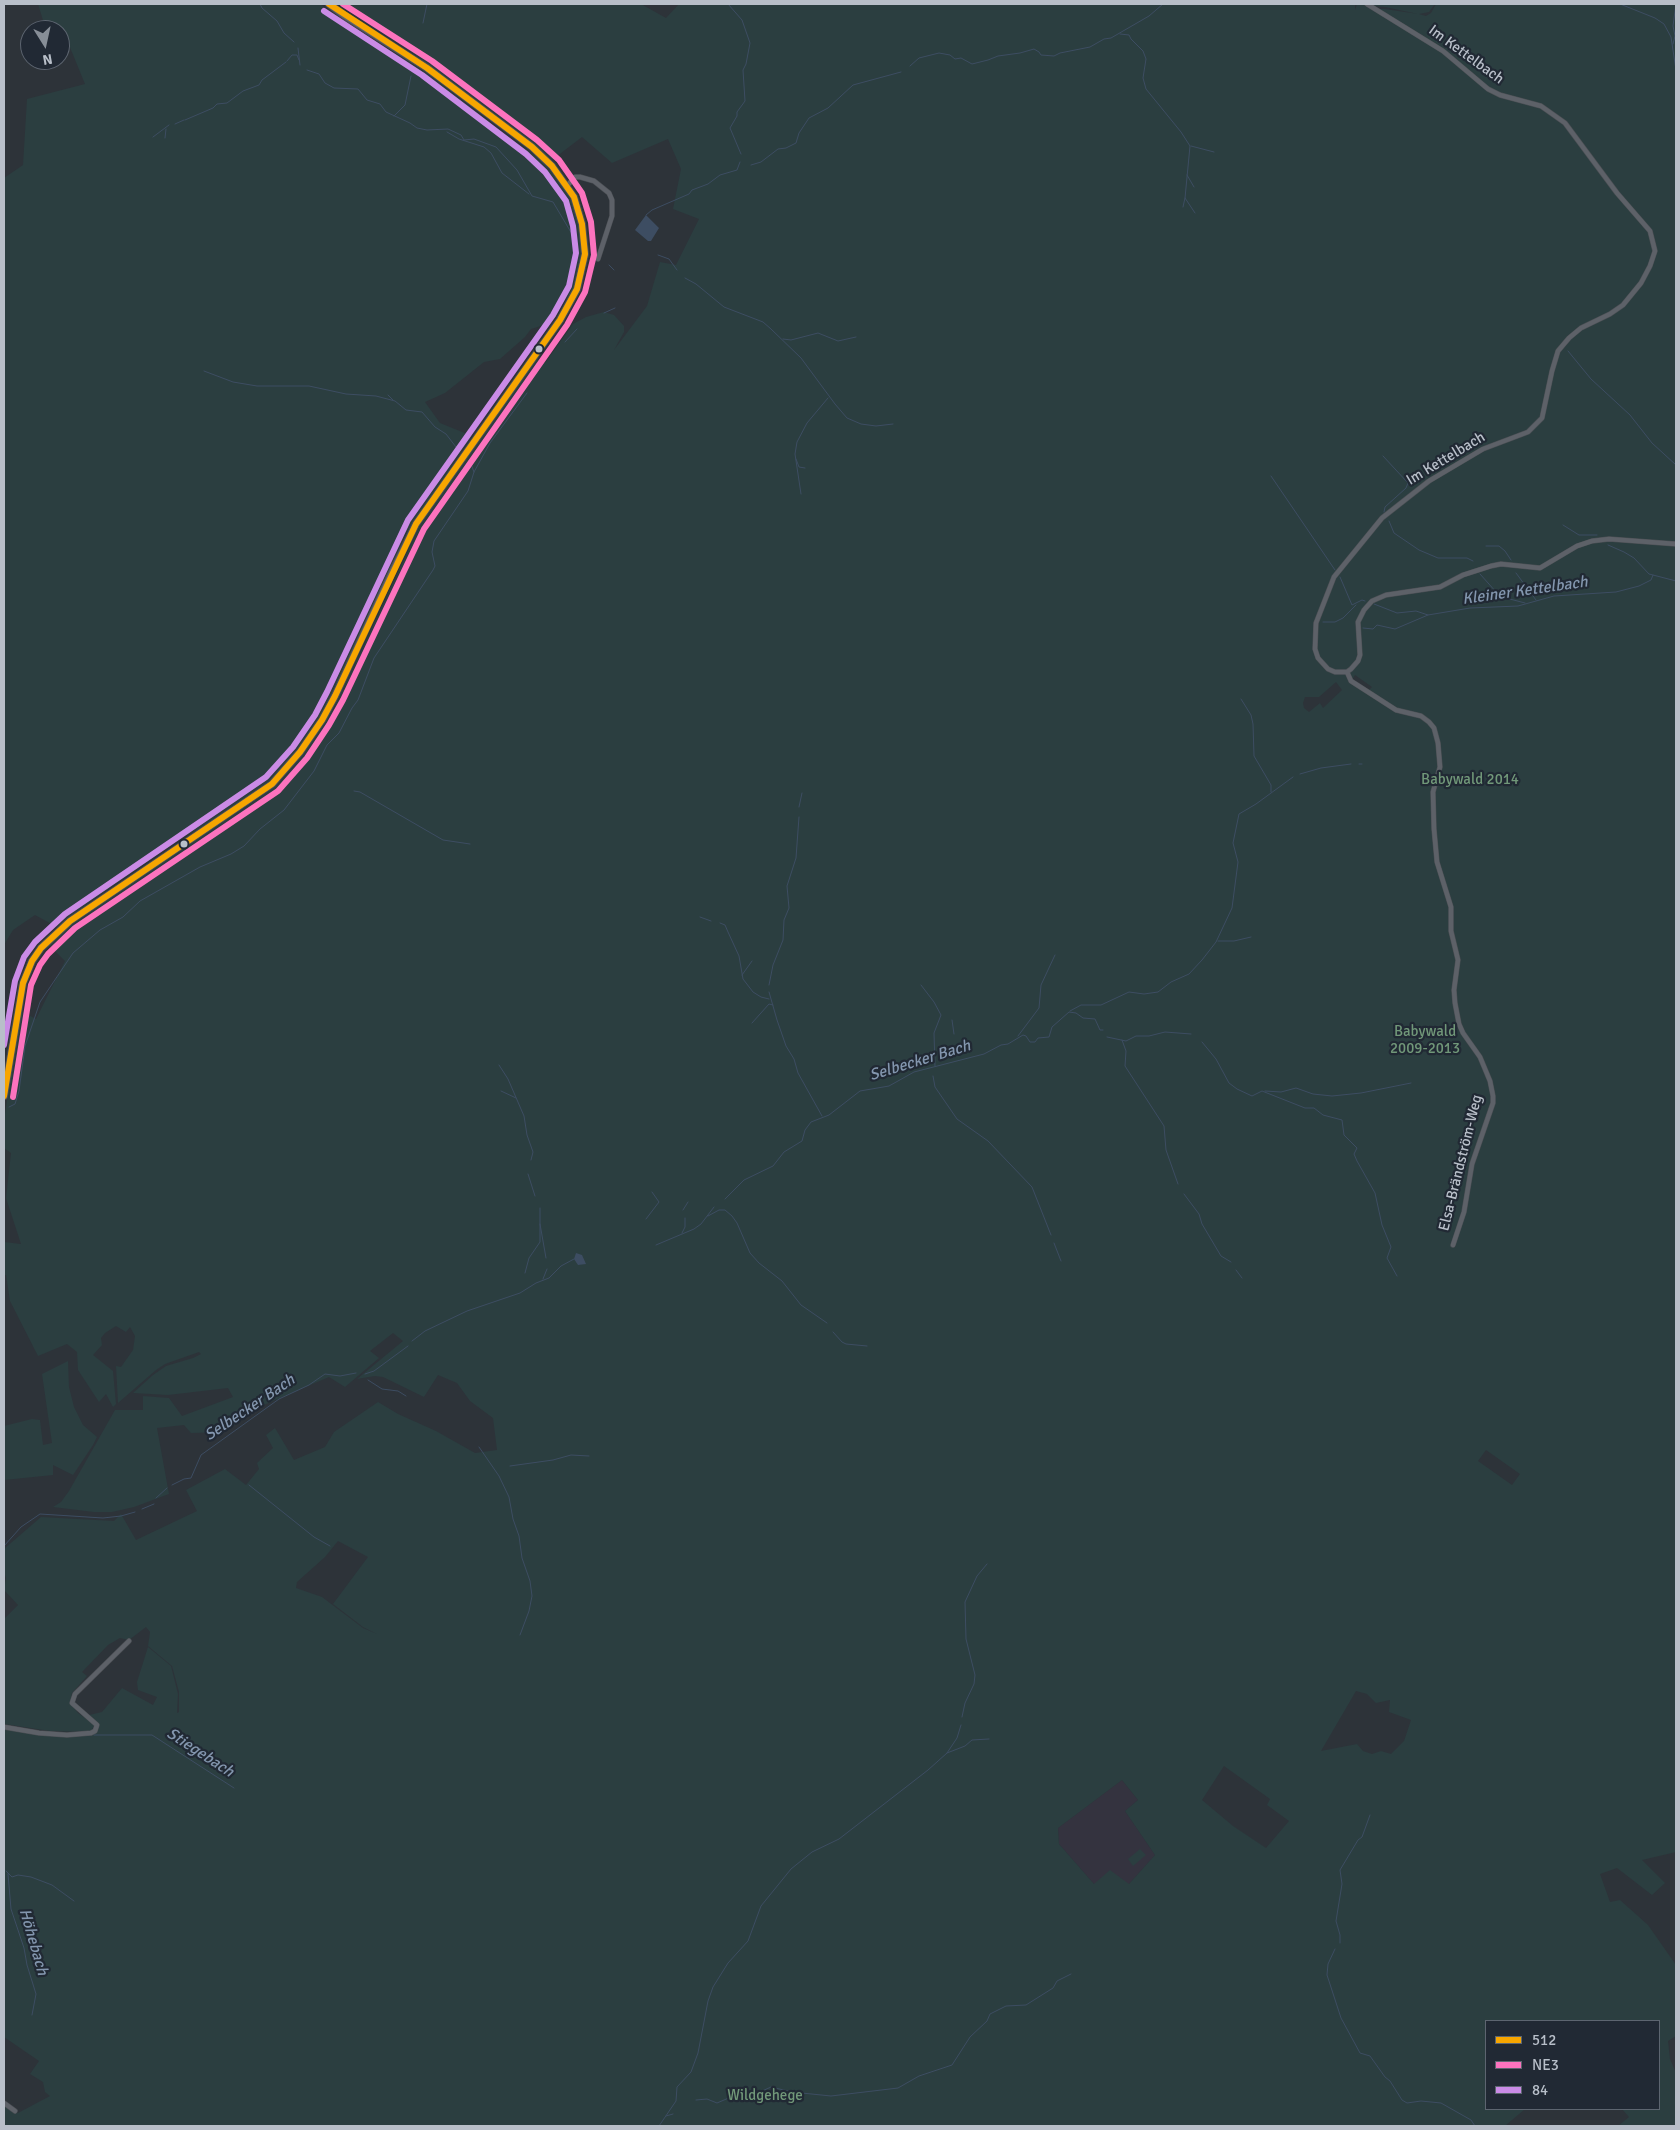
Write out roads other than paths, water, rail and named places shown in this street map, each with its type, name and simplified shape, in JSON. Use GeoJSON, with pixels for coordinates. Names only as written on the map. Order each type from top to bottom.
{"type":"FeatureCollection","features":[{"type":"Feature","properties":{"kind":"main road"},"geometry":{"type":"LineString","coordinates":[[4,1096],[23,983],[32,961],[52,936],[70,921],[272,784],[286,769],[322,720],[347,673],[392,570],[416,524],[550,335],[570,303],[581,273],[585,245],[579,210],[567,186],[547,161],[427,68],[329,4]]}},
{"type":"Feature","properties":{"kind":"street","name":"Im Kettelbach"},"geometry":{"type":"LineString","coordinates":[[1347,672],[1335,672],[1328,669],[1318,658],[1315,648],[1316,623],[1334,577],[1382,518],[1403,500],[1429,481],[1483,449],[1528,432],[1542,418],[1558,351],[1568,338],[1581,328],[1623,305],[1641,283],[1655,251],[1650,231],[1617,193],[1565,123],[1540,106],[1500,95],[1488,89],[1443,52],[1366,4]]}},
{"type":"Feature","properties":{"kind":"street"},"geometry":{"type":"LineString","coordinates":[[567,186],[575,177],[594,181],[609,193],[612,200],[612,216],[598,259]]}},
{"type":"Feature","properties":{"kind":"street"},"geometry":{"type":"LineString","coordinates":[[1347,672],[1355,665],[1360,655],[1358,622],[1364,610],[1372,601],[1386,594],[1440,587],[1463,575],[1501,564],[1540,568],[1577,546],[1592,541],[1624,539],[1676,544]]}},
{"type":"Feature","properties":{"kind":"street","name":"Elsa-Brändström-Weg"},"geometry":{"type":"LineString","coordinates":[[1347,672],[1351,681],[1396,710],[1421,716],[1430,722],[1434,728],[1438,743],[1440,767],[1433,792],[1434,829],[1437,862],[1451,907],[1451,931],[1458,960],[1454,990],[1455,1003],[1463,1033],[1480,1057],[1490,1081],[1493,1096],[1472,1164],[1464,1212],[1453,1245]]}},
{"type":"Feature","properties":{"kind":"street"},"geometry":{"type":"LineString","coordinates":[[4,1727],[39,1733],[67,1735],[91,1733],[97,1725],[72,1703],[75,1694],[130,1640]]}},
{"type":"Feature","properties":{"kind":"street"},"geometry":{"type":"LineString","coordinates":[[4,2103],[15,2111]]}},
{"type":"Feature","properties":{"kind":"water"},"geometry":{"type":"Polygon","coordinates":[[[646,215],[659,228],[651,241],[648,241],[635,230],[646,215]]]}},
{"type":"Feature","properties":{"kind":"water"},"geometry":{"type":"Polygon","coordinates":[[[576,1253],[582,1255],[586,1264],[578,1265],[574,1259],[576,1253]]]}},
{"type":"Feature","properties":{"kind":"waterway"},"geometry":{"type":"LineString","coordinates":[[260,4],[294,42]]}},
{"type":"Feature","properties":{"kind":"waterway"},"geometry":{"type":"LineString","coordinates":[[423,23],[427,4]]}},
{"type":"Feature","properties":{"kind":"waterway"},"geometry":{"type":"LineString","coordinates":[[728,4],[742,20],[750,43],[743,70],[745,101],[737,112],[737,116],[730,128],[741,154]]}},
{"type":"Feature","properties":{"kind":"waterway"},"geometry":{"type":"LineString","coordinates":[[910,66],[919,58],[939,53],[950,55],[955,59],[961,58],[972,64],[998,56],[1034,49],[1041,55],[1054,56],[1090,47],[1104,39],[1111,38],[1149,16],[1163,4]]}},
{"type":"Feature","properties":{"kind":"waterway"},"geometry":{"type":"LineString","coordinates":[[1620,4],[1655,18],[1664,24],[1671,37],[1676,70]]}},
{"type":"Feature","properties":{"kind":"waterway"},"geometry":{"type":"LineString","coordinates":[[1673,44],[1676,4]]}},
{"type":"Feature","properties":{"kind":"waterway"},"geometry":{"type":"LineString","coordinates":[[1120,34],[1129,35],[1143,51],[1146,59],[1143,78],[1146,89],[1190,146],[1185,198],[1195,213]]}},
{"type":"Feature","properties":{"kind":"waterway"},"geometry":{"type":"LineString","coordinates":[[298,48],[300,65]]}},
{"type":"Feature","properties":{"kind":"waterway"},"geometry":{"type":"LineString","coordinates":[[287,61],[292,55],[297,55],[299,60]]}},
{"type":"Feature","properties":{"kind":"waterway"},"geometry":{"type":"LineString","coordinates":[[185,120],[213,108],[217,104],[227,103],[243,91],[259,85],[262,80],[286,62]]}},
{"type":"Feature","properties":{"kind":"waterway"},"geometry":{"type":"LineString","coordinates":[[307,70],[319,74],[325,83],[334,88],[358,89],[367,100],[380,104],[386,112],[417,128],[427,130],[448,129],[461,135],[464,140],[474,139],[496,147],[517,170],[532,196],[553,202],[575,239]]}},
{"type":"Feature","properties":{"kind":"waterway"},"geometry":{"type":"LineString","coordinates":[[751,165],[761,162],[778,149],[786,148],[796,143],[799,133],[809,118],[828,108],[853,85],[901,72]]}},
{"type":"Feature","properties":{"kind":"waterway"},"geometry":{"type":"LineString","coordinates":[[394,116],[405,105],[411,76]]}},
{"type":"Feature","properties":{"kind":"waterway"},"geometry":{"type":"LineString","coordinates":[[175,124],[184,120]]}},
{"type":"Feature","properties":{"kind":"waterway"},"geometry":{"type":"LineString","coordinates":[[153,137],[169,125]]}},
{"type":"Feature","properties":{"kind":"waterway"},"geometry":{"type":"LineString","coordinates":[[165,138],[166,129]]}},
{"type":"Feature","properties":{"kind":"waterway"},"geometry":{"type":"LineString","coordinates":[[447,132],[459,139],[484,147],[491,153],[502,173],[529,194]]}},
{"type":"Feature","properties":{"kind":"waterway"},"geometry":{"type":"LineString","coordinates":[[1191,146],[1214,152]]}},
{"type":"Feature","properties":{"kind":"waterway"},"geometry":{"type":"LineString","coordinates":[[646,215],[652,210],[708,184],[720,175],[737,170],[740,162]]}},
{"type":"Feature","properties":{"kind":"waterway"},"geometry":{"type":"LineString","coordinates":[[1187,175],[1194,187]]}},
{"type":"Feature","properties":{"kind":"waterway"},"geometry":{"type":"LineString","coordinates":[[1183,207],[1185,198]]}},
{"type":"Feature","properties":{"kind":"waterway"},"geometry":{"type":"LineString","coordinates":[[658,255],[669,259],[677,270]]}},
{"type":"Feature","properties":{"kind":"waterway"},"geometry":{"type":"LineString","coordinates":[[609,265],[614,270]]}},
{"type":"Feature","properties":{"kind":"waterway"},"geometry":{"type":"LineString","coordinates":[[685,278],[696,284],[724,307],[763,322],[801,358],[847,418],[861,424],[876,426],[893,424]]}},
{"type":"Feature","properties":{"kind":"waterway"},"geometry":{"type":"LineString","coordinates":[[604,313],[615,308]]}},
{"type":"Feature","properties":{"kind":"waterway"},"geometry":{"type":"LineString","coordinates":[[565,342],[577,329]]}},
{"type":"Feature","properties":{"kind":"waterway"},"geometry":{"type":"LineString","coordinates":[[783,339],[791,340],[818,333],[838,341],[856,337]]}},
{"type":"Feature","properties":{"kind":"waterway"},"geometry":{"type":"LineString","coordinates":[[1568,351],[1591,379],[1630,415],[1652,443],[1676,465]]}},
{"type":"Feature","properties":{"kind":"waterway"},"geometry":{"type":"LineString","coordinates":[[204,371],[233,382],[257,386],[309,386],[346,394],[376,396],[395,401],[406,410],[422,412],[435,427],[446,434],[456,447]]}},
{"type":"Feature","properties":{"kind":"waterway"},"geometry":{"type":"LineString","coordinates":[[9,1107],[15,1104],[19,1091],[25,1046],[40,1002],[73,953],[100,930],[123,917],[140,901],[200,867],[231,854],[244,846],[260,829],[284,810],[314,771],[327,745],[339,733],[358,700],[374,658],[433,570],[435,566],[432,552],[434,541],[468,491],[474,472],[490,443],[527,393]]}},
{"type":"Feature","properties":{"kind":"waterway"},"geometry":{"type":"LineString","coordinates":[[388,395],[393,400]]}},
{"type":"Feature","properties":{"kind":"waterway"},"geometry":{"type":"LineString","coordinates":[[801,494],[795,454],[797,442],[807,423],[828,398]]}},
{"type":"Feature","properties":{"kind":"waterway"},"geometry":{"type":"LineString","coordinates":[[1383,456],[1408,483],[1406,488],[1385,507],[1384,512]]}},
{"type":"Feature","properties":{"kind":"waterway"},"geometry":{"type":"LineString","coordinates":[[796,459],[799,467],[805,468]]}},
{"type":"Feature","properties":{"kind":"waterway"},"geometry":{"type":"LineString","coordinates":[[471,464],[474,472]]}},
{"type":"Feature","properties":{"kind":"waterway","name":"Kleiner Kettelbach"},"geometry":{"type":"LineString","coordinates":[[1271,476],[1335,570]]}},
{"type":"Feature","properties":{"kind":"waterway"},"geometry":{"type":"LineString","coordinates":[[1389,521],[1394,533],[1419,550],[1438,558],[1467,558],[1473,561]]}},
{"type":"Feature","properties":{"kind":"waterway"},"geometry":{"type":"LineString","coordinates":[[1563,525],[1579,535],[1597,535]]}},
{"type":"Feature","properties":{"kind":"waterway"},"geometry":{"type":"LineString","coordinates":[[1608,545],[1634,558],[1649,574],[1653,575]]}},
{"type":"Feature","properties":{"kind":"waterway"},"geometry":{"type":"LineString","coordinates":[[1486,546],[1499,546],[1511,560]]}},
{"type":"Feature","properties":{"kind":"waterway"},"geometry":{"type":"LineString","coordinates":[[1516,573],[1536,600]]}},
{"type":"Feature","properties":{"kind":"waterway"},"geometry":{"type":"LineString","coordinates":[[1480,574],[1497,593],[1506,598],[1525,603]]}},
{"type":"Feature","properties":{"kind":"waterway","name":"Kleiner Kettelbach"},"geometry":{"type":"LineString","coordinates":[[1374,604],[1397,613],[1416,611],[1428,615],[1470,608],[1518,606],[1554,596],[1616,592],[1639,586],[1651,580],[1653,575],[1676,581]]}},
{"type":"Feature","properties":{"kind":"waterway","name":"Kleiner Kettelbach"},"geometry":{"type":"LineString","coordinates":[[1340,577],[1352,605],[1362,600],[1365,601]]}},
{"type":"Feature","properties":{"kind":"waterway"},"geometry":{"type":"LineString","coordinates":[[1323,622],[1335,622],[1343,618],[1356,605]]}},
{"type":"Feature","properties":{"kind":"waterway"},"geometry":{"type":"LineString","coordinates":[[1363,628],[1373,629],[1377,625],[1395,629],[1428,615]]}},
{"type":"Feature","properties":{"kind":"waterway"},"geometry":{"type":"LineString","coordinates":[[1241,699],[1251,715],[1254,756],[1271,785],[1271,792]]}},
{"type":"Feature","properties":{"kind":"waterway"},"geometry":{"type":"LineString","coordinates":[[1300,774],[1321,768],[1351,764]]}},
{"type":"Feature","properties":{"kind":"waterway"},"geometry":{"type":"LineString","coordinates":[[1070,1011],[1081,1005],[1101,1005],[1129,992],[1144,994],[1158,992],[1171,982],[1189,974],[1216,942],[1232,908],[1238,862],[1233,843],[1239,814],[1293,777]]}},
{"type":"Feature","properties":{"kind":"waterway"},"geometry":{"type":"LineString","coordinates":[[354,791],[360,792],[443,840],[470,844]]}},
{"type":"Feature","properties":{"kind":"waterway"},"geometry":{"type":"LineString","coordinates":[[799,807],[802,793]]}},
{"type":"Feature","properties":{"kind":"waterway"},"geometry":{"type":"LineString","coordinates":[[769,985],[773,965],[783,940],[784,920],[789,908],[787,886],[796,858],[799,817]]}},
{"type":"Feature","properties":{"kind":"waterway"},"geometry":{"type":"LineString","coordinates":[[700,917],[711,921]]}},
{"type":"Feature","properties":{"kind":"waterway"},"geometry":{"type":"LineString","coordinates":[[720,923],[725,925],[739,956],[743,979],[753,992],[769,999]]}},
{"type":"Feature","properties":{"kind":"waterway"},"geometry":{"type":"LineString","coordinates":[[1218,941],[1234,941],[1251,937]]}},
{"type":"Feature","properties":{"kind":"waterway"},"geometry":{"type":"LineString","coordinates":[[1018,1036],[1039,1008],[1041,985],[1055,955]]}},
{"type":"Feature","properties":{"kind":"waterway"},"geometry":{"type":"LineString","coordinates":[[742,975],[752,961]]}},
{"type":"Feature","properties":{"kind":"waterway"},"geometry":{"type":"LineString","coordinates":[[921,985],[941,1015],[934,1033],[935,1066]]}},
{"type":"Feature","properties":{"kind":"waterway"},"geometry":{"type":"LineString","coordinates":[[769,992],[786,1046],[794,1059],[798,1073],[822,1116]]}},
{"type":"Feature","properties":{"kind":"waterway"},"geometry":{"type":"LineString","coordinates":[[752,1023],[769,1004],[773,1005]]}},
{"type":"Feature","properties":{"kind":"waterway","name":"Selbecker Bach"},"geometry":{"type":"LineString","coordinates":[[725,1199],[744,1180],[773,1166],[784,1152],[802,1141],[805,1130],[811,1122],[829,1115],[860,1091],[889,1086],[914,1072],[984,1054],[1001,1045],[1008,1044],[1023,1035],[1030,1042],[1035,1042],[1038,1038],[1049,1037],[1052,1027],[1069,1012],[1076,1013],[1083,1018],[1095,1019],[1100,1030],[1103,1030]]}},
{"type":"Feature","properties":{"kind":"waterway"},"geometry":{"type":"LineString","coordinates":[[952,1020],[954,1034]]}},
{"type":"Feature","properties":{"kind":"waterway","name":"Selbecker Bach"},"geometry":{"type":"LineString","coordinates":[[1107,1037],[1126,1041],[1136,1036],[1149,1036],[1165,1032],[1191,1034]]}},
{"type":"Feature","properties":{"kind":"waterway"},"geometry":{"type":"LineString","coordinates":[[1122,1040],[1126,1051],[1125,1066],[1164,1126],[1166,1150],[1178,1184]]}},
{"type":"Feature","properties":{"kind":"waterway","name":"Selbecker Bach"},"geometry":{"type":"LineString","coordinates":[[1202,1042],[1216,1059],[1229,1083],[1237,1089],[1252,1096],[1262,1091],[1305,1108],[1314,1108],[1323,1115],[1342,1120],[1344,1135],[1357,1148],[1354,1154],[1375,1193],[1382,1225],[1391,1247],[1387,1258],[1397,1276]]}},
{"type":"Feature","properties":{"kind":"waterway"},"geometry":{"type":"LineString","coordinates":[[499,1065],[508,1079],[524,1116],[527,1135],[533,1152],[531,1160]]}},
{"type":"Feature","properties":{"kind":"waterway"},"geometry":{"type":"LineString","coordinates":[[933,1076],[935,1087],[957,1119],[988,1141],[1032,1187],[1051,1235]]}},
{"type":"Feature","properties":{"kind":"waterway"},"geometry":{"type":"LineString","coordinates":[[1265,1091],[1281,1092],[1296,1088],[1313,1094],[1332,1096],[1361,1093],[1411,1083]]}},
{"type":"Feature","properties":{"kind":"waterway"},"geometry":{"type":"LineString","coordinates":[[501,1091],[516,1098]]}},
{"type":"Feature","properties":{"kind":"waterway"},"geometry":{"type":"LineString","coordinates":[[528,1174],[535,1196]]}},
{"type":"Feature","properties":{"kind":"waterway"},"geometry":{"type":"LineString","coordinates":[[646,1219],[659,1202],[652,1192]]}},
{"type":"Feature","properties":{"kind":"waterway"},"geometry":{"type":"LineString","coordinates":[[1184,1194],[1199,1214],[1202,1224],[1221,1256],[1231,1262]]}},
{"type":"Feature","properties":{"kind":"waterway"},"geometry":{"type":"LineString","coordinates":[[683,1210],[688,1202]]}},
{"type":"Feature","properties":{"kind":"waterway","name":"Selbecker Bach"},"geometry":{"type":"LineString","coordinates":[[656,1245],[694,1229],[701,1224],[714,1207]]}},
{"type":"Feature","properties":{"kind":"waterway"},"geometry":{"type":"LineString","coordinates":[[525,1273],[529,1258],[540,1242],[540,1208]]}},
{"type":"Feature","properties":{"kind":"waterway"},"geometry":{"type":"LineString","coordinates":[[708,1216],[719,1210],[725,1210],[732,1216],[750,1253],[759,1263],[782,1281],[801,1305],[827,1323]]}},
{"type":"Feature","properties":{"kind":"waterway"},"geometry":{"type":"LineString","coordinates":[[682,1233],[685,1227],[685,1218]]}},
{"type":"Feature","properties":{"kind":"waterway"},"geometry":{"type":"LineString","coordinates":[[540,1224],[546,1258]]}},
{"type":"Feature","properties":{"kind":"waterway"},"geometry":{"type":"LineString","coordinates":[[1054,1243],[1061,1261]]}},
{"type":"Feature","properties":{"kind":"waterway","name":"Selbecker Bach"},"geometry":{"type":"LineString","coordinates":[[412,1341],[425,1331],[467,1311],[520,1293],[536,1283],[549,1278],[561,1266],[574,1259]]}},
{"type":"Feature","properties":{"kind":"waterway"},"geometry":{"type":"LineString","coordinates":[[543,1279],[547,1269]]}},
{"type":"Feature","properties":{"kind":"waterway"},"geometry":{"type":"LineString","coordinates":[[1236,1270],[1242,1278]]}},
{"type":"Feature","properties":{"kind":"waterway"},"geometry":{"type":"LineString","coordinates":[[833,1332],[846,1344],[867,1346]]}},
{"type":"Feature","properties":{"kind":"waterway","name":"Selbecker Bach"},"geometry":{"type":"LineString","coordinates":[[365,1374],[374,1371],[408,1346]]}},
{"type":"Feature","properties":{"kind":"waterway","name":"Selbecker Bach"},"geometry":{"type":"LineString","coordinates":[[172,1485],[191,1478],[201,1455],[279,1399],[309,1385],[325,1374],[340,1376],[356,1373]]}},
{"type":"Feature","properties":{"kind":"waterway"},"geometry":{"type":"LineString","coordinates":[[368,1380],[382,1389],[398,1391],[406,1396]]}},
{"type":"Feature","properties":{"kind":"waterway"},"geometry":{"type":"LineString","coordinates":[[479,1447],[499,1476],[509,1497],[513,1519],[519,1536],[522,1558],[530,1581],[532,1596],[529,1611],[520,1635]]}},
{"type":"Feature","properties":{"kind":"waterway"},"geometry":{"type":"LineString","coordinates":[[510,1466],[553,1460],[571,1455],[589,1456]]}},
{"type":"Feature","properties":{"kind":"waterway"},"geometry":{"type":"LineString","coordinates":[[249,1485],[314,1537],[330,1546]]}},
{"type":"Feature","properties":{"kind":"waterway","name":"Selbecker Bach"},"geometry":{"type":"LineString","coordinates":[[156,1498],[167,1488]]}},
{"type":"Feature","properties":{"kind":"waterway","name":"Selbecker Bach"},"geometry":{"type":"LineString","coordinates":[[142,1509],[154,1504]]}},
{"type":"Feature","properties":{"kind":"waterway","name":"Selbecker Bach"},"geometry":{"type":"LineString","coordinates":[[4,1546],[21,1527],[40,1514],[103,1518],[135,1512]]}},
{"type":"Feature","properties":{"kind":"waterway"},"geometry":{"type":"LineString","coordinates":[[962,1717],[965,1703],[974,1684],[975,1675],[966,1639],[965,1602],[977,1576],[987,1564]]}},
{"type":"Feature","properties":{"kind":"waterway"},"geometry":{"type":"LineString","coordinates":[[659,2126],[676,2101],[677,2087],[691,2072],[698,2053],[708,2001],[713,1987],[728,1963],[748,1941],[761,1906],[791,1869],[812,1852],[839,1839],[947,1753],[957,1738],[961,1725]]}},
{"type":"Feature","properties":{"kind":"waterway","name":"Stiegebach"},"geometry":{"type":"LineString","coordinates":[[94,1735],[152,1735],[234,1788]]}},
{"type":"Feature","properties":{"kind":"waterway"},"geometry":{"type":"LineString","coordinates":[[947,1753],[965,1746],[972,1740],[989,1739]]}},
{"type":"Feature","properties":{"kind":"waterway"},"geometry":{"type":"LineString","coordinates":[[1340,1943],[1336,1921],[1342,1884],[1340,1870],[1358,1840],[1362,1837],[1370,1815]]}},
{"type":"Feature","properties":{"kind":"waterway"},"geometry":{"type":"LineString","coordinates":[[6,1871],[12,1877],[18,1875],[31,1877],[52,1885],[74,1901]]}},
{"type":"Feature","properties":{"kind":"waterway","name":"Höhebach"},"geometry":{"type":"LineString","coordinates":[[8,1874],[11,1909],[36,1994],[32,2015]]}},
{"type":"Feature","properties":{"kind":"waterway"},"geometry":{"type":"LineString","coordinates":[[1335,1949],[1328,1964],[1327,1975],[1341,2018],[1360,2053],[1370,2056],[1402,2100],[1407,2103],[1421,2101],[1441,2103],[1471,2120],[1475,2126]]}},
{"type":"Feature","properties":{"kind":"waterway"},"geometry":{"type":"LineString","coordinates":[[696,2100],[707,2099],[717,2103],[731,2097],[751,2096],[771,2087],[792,2092],[831,2096],[898,2088],[919,2076],[952,2065],[970,2037],[987,2021],[990,2014],[1006,2006],[1026,2005],[1053,1988],[1057,1981],[1071,1974]]}},
{"type":"Feature","properties":{"kind":"waterway"},"geometry":{"type":"LineString","coordinates":[[666,2116],[673,2114]]}},
{"type":"Feature","properties":{"kind":"park label","name":"Babywald 2014"},"geometry":{"type":"Point","coordinates":[1470,780]}},
{"type":"Feature","properties":{"kind":"park label","name":"Babywald 2009-2013"},"geometry":{"type":"Point","coordinates":[1425,1040]}},
{"type":"Feature","properties":{"kind":"park label","name":"Wildgehege"},"geometry":{"type":"Point","coordinates":[765,2096]}}]}
